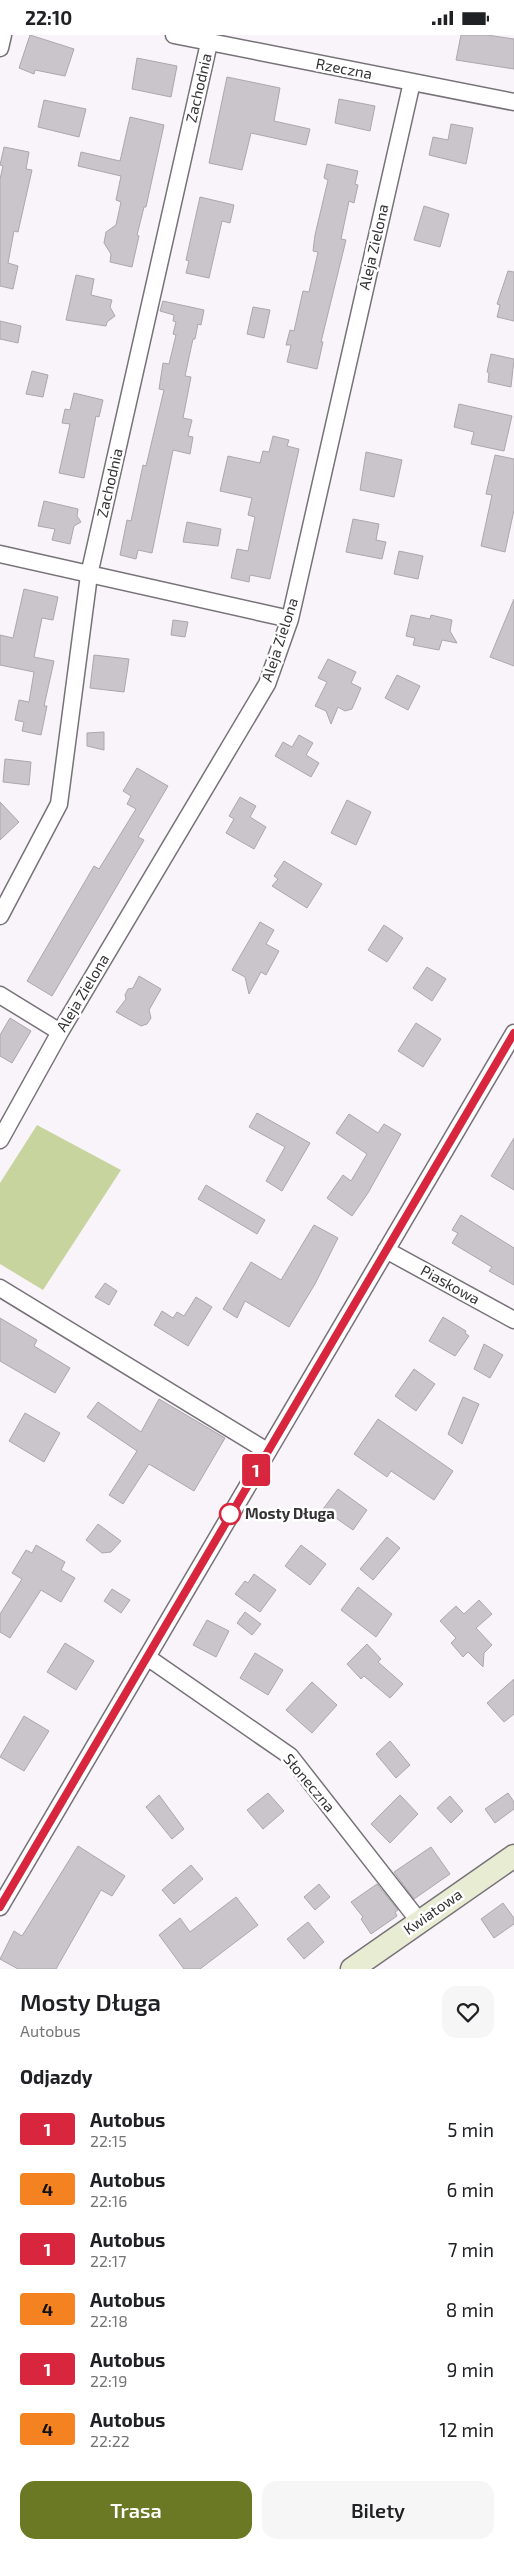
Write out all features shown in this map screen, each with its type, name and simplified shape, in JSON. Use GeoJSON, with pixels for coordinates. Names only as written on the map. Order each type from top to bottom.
{"type":"FeatureCollection","features":[{"type":"Feature","properties":{"kind":"main road","name":"Kwiatowa"},"geometry":{"type":"LineString","coordinates":[[352,1969],[514,1856]]}},
{"type":"Feature","properties":{"kind":"street"},"geometry":{"type":"LineString","coordinates":[[0,48],[3,35]]}},
{"type":"Feature","properties":{"kind":"street","name":"Rzeczna"},"geometry":{"type":"LineString","coordinates":[[174,35],[514,102]]}},
{"type":"Feature","properties":{"kind":"street","name":"Zachodnia"},"geometry":{"type":"LineString","coordinates":[[0,916],[59,804],[89,575],[210,43]]}},
{"type":"Feature","properties":{"kind":"street","name":"Aleja Zielona"},"geometry":{"type":"LineString","coordinates":[[0,1140],[60,1032],[267,684],[290,619],[412,82]]}},
{"type":"Feature","properties":{"kind":"street"},"geometry":{"type":"LineString","coordinates":[[0,554],[290,619]]}},
{"type":"Feature","properties":{"kind":"street"},"geometry":{"type":"LineString","coordinates":[[0,995],[60,1032]]}},
{"type":"Feature","properties":{"kind":"street"},"geometry":{"type":"LineString","coordinates":[[0,1907],[514,1033]]}},
{"type":"Feature","properties":{"kind":"street","name":"Piaskowa"},"geometry":{"type":"LineString","coordinates":[[386,1249],[514,1320]]}},
{"type":"Feature","properties":{"kind":"street"},"geometry":{"type":"LineString","coordinates":[[0,1289],[267,1451]]}},
{"type":"Feature","properties":{"kind":"street","name":"Słoneczna"},"geometry":{"type":"LineString","coordinates":[[147,1657],[290,1756],[419,1921]]}},
{"type":"Feature","properties":{"kind":"green space"},"geometry":{"type":"Polygon","coordinates":[[[37,1125],[121,1170],[43,1290],[0,1264],[0,1183],[37,1125]]]}},
{"type":"Feature","properties":{"kind":"building"},"geometry":{"type":"Polygon","coordinates":[[[30,35],[74,49],[65,76],[35,70],[34,74],[19,68],[30,35]]]}},
{"type":"Feature","properties":{"kind":"building"},"geometry":{"type":"Polygon","coordinates":[[[461,35],[487,35],[514,39],[514,69],[456,60],[461,35]]]}},
{"type":"Feature","properties":{"kind":"building"},"geometry":{"type":"Polygon","coordinates":[[[137,58],[177,66],[171,97],[132,89],[137,58]]]}},
{"type":"Feature","properties":{"kind":"building"},"geometry":{"type":"Polygon","coordinates":[[[227,77],[280,88],[274,121],[310,129],[306,145],[251,133],[242,170],[209,163],[227,77]]]}},
{"type":"Feature","properties":{"kind":"building"},"geometry":{"type":"Polygon","coordinates":[[[339,99],[375,106],[370,131],[335,123],[339,99]]]}},
{"type":"Feature","properties":{"kind":"building"},"geometry":{"type":"Polygon","coordinates":[[[44,100],[86,109],[79,137],[38,127],[44,100]]]}},
{"type":"Feature","properties":{"kind":"building"},"geometry":{"type":"Polygon","coordinates":[[[130,117],[164,125],[146,207],[144,207],[137,235],[139,236],[132,267],[110,262],[111,254],[104,243],[106,232],[116,225],[121,202],[116,200],[121,176],[78,166],[81,152],[120,161],[130,117]]]}},
{"type":"Feature","properties":{"kind":"building"},"geometry":{"type":"Polygon","coordinates":[[[451,124],[473,128],[466,164],[429,155],[433,137],[448,140],[451,124]]]}},
{"type":"Feature","properties":{"kind":"building"},"geometry":{"type":"Polygon","coordinates":[[[4,147],[29,152],[26,169],[32,170],[18,232],[14,231],[8,263],[18,266],[13,289],[0,286],[0,179],[3,166],[0,165],[4,147]]]}},
{"type":"Feature","properties":{"kind":"building"},"geometry":{"type":"Polygon","coordinates":[[[327,164],[358,171],[355,184],[358,185],[354,203],[349,201],[341,239],[346,240],[321,342],[323,342],[317,369],[287,362],[291,345],[286,345],[290,330],[294,331],[303,291],[309,292],[318,252],[313,251],[328,180],[324,178],[327,164]]]}},
{"type":"Feature","properties":{"kind":"building"},"geometry":{"type":"Polygon","coordinates":[[[200,197],[234,205],[230,223],[222,221],[209,278],[186,273],[189,261],[186,260],[200,197]]]}},
{"type":"Feature","properties":{"kind":"building"},"geometry":{"type":"Polygon","coordinates":[[[424,206],[449,214],[440,247],[414,240],[424,206]]]}},
{"type":"Feature","properties":{"kind":"building"},"geometry":{"type":"Polygon","coordinates":[[[508,271],[514,272],[514,321],[497,317],[500,305],[497,304],[508,271]]]}},
{"type":"Feature","properties":{"kind":"building"},"geometry":{"type":"Polygon","coordinates":[[[76,275],[94,279],[91,295],[112,300],[110,307],[115,316],[107,322],[106,326],[66,320],[76,275]]]}},
{"type":"Feature","properties":{"kind":"building"},"geometry":{"type":"Polygon","coordinates":[[[163,301],[204,310],[201,325],[198,324],[195,339],[193,339],[185,376],[191,377],[183,418],[192,420],[188,436],[193,437],[190,454],[173,450],[152,553],[138,550],[136,559],[120,555],[127,520],[131,521],[143,465],[146,466],[164,390],[159,389],[163,363],[169,364],[176,335],[173,334],[176,322],[173,321],[174,315],[160,311],[163,301]]]}},
{"type":"Feature","properties":{"kind":"building"},"geometry":{"type":"Polygon","coordinates":[[[253,307],[270,310],[264,338],[247,334],[253,307]]]}},
{"type":"Feature","properties":{"kind":"building"},"geometry":{"type":"Polygon","coordinates":[[[0,321],[21,326],[18,343],[0,339],[0,321]]]}},
{"type":"Feature","properties":{"kind":"building"},"geometry":{"type":"Polygon","coordinates":[[[491,354],[514,359],[511,387],[488,382],[489,373],[487,372],[491,354]]]}},
{"type":"Feature","properties":{"kind":"building"},"geometry":{"type":"Polygon","coordinates":[[[32,371],[48,375],[43,397],[26,394],[32,371]]]}},
{"type":"Feature","properties":{"kind":"building"},"geometry":{"type":"Polygon","coordinates":[[[74,393],[103,400],[99,417],[96,416],[84,478],[59,473],[70,424],[62,423],[65,409],[70,410],[74,393]]]}},
{"type":"Feature","properties":{"kind":"building"},"geometry":{"type":"Polygon","coordinates":[[[459,404],[512,416],[504,451],[471,444],[474,432],[454,427],[459,404]]]}},
{"type":"Feature","properties":{"kind":"building"},"geometry":{"type":"Polygon","coordinates":[[[273,436],[289,440],[287,446],[299,449],[270,579],[250,575],[249,582],[231,578],[237,549],[248,551],[255,517],[248,515],[252,498],[220,491],[228,456],[260,463],[263,451],[269,452],[273,436]]]}},
{"type":"Feature","properties":{"kind":"building"},"geometry":{"type":"Polygon","coordinates":[[[366,452],[402,460],[394,497],[360,490],[366,452]]]}},
{"type":"Feature","properties":{"kind":"building"},"geometry":{"type":"Polygon","coordinates":[[[495,455],[514,459],[514,510],[505,552],[481,546],[492,495],[486,494],[495,455]]]}},
{"type":"Feature","properties":{"kind":"building"},"geometry":{"type":"Polygon","coordinates":[[[44,501],[78,509],[77,516],[81,522],[74,526],[70,544],[52,540],[55,529],[38,526],[44,501]]]}},
{"type":"Feature","properties":{"kind":"building"},"geometry":{"type":"Polygon","coordinates":[[[353,519],[379,524],[376,540],[386,542],[382,559],[346,552],[353,519]]]}},
{"type":"Feature","properties":{"kind":"building"},"geometry":{"type":"Polygon","coordinates":[[[187,522],[221,529],[218,546],[183,542],[187,522]]]}},
{"type":"Feature","properties":{"kind":"building"},"geometry":{"type":"Polygon","coordinates":[[[399,551],[423,556],[418,579],[394,574],[399,551]]]}},
{"type":"Feature","properties":{"kind":"building"},"geometry":{"type":"Polygon","coordinates":[[[24,589],[58,597],[53,620],[42,618],[34,657],[54,661],[44,706],[47,706],[41,735],[22,731],[24,722],[15,720],[19,700],[29,702],[34,672],[0,665],[0,635],[13,638],[24,589]]]}},
{"type":"Feature","properties":{"kind":"building"},"geometry":{"type":"Polygon","coordinates":[[[514,599],[514,666],[490,657],[514,599]]]}},
{"type":"Feature","properties":{"kind":"building"},"geometry":{"type":"Polygon","coordinates":[[[411,615],[430,619],[431,615],[452,620],[450,631],[457,643],[442,640],[439,650],[413,645],[415,638],[406,636],[411,615]]]}},
{"type":"Feature","properties":{"kind":"building"},"geometry":{"type":"Polygon","coordinates":[[[173,620],[188,622],[185,637],[171,635],[173,620]]]}},
{"type":"Feature","properties":{"kind":"building"},"geometry":{"type":"Polygon","coordinates":[[[94,655],[129,659],[124,692],[90,688],[94,655]]]}},
{"type":"Feature","properties":{"kind":"building"},"geometry":{"type":"Polygon","coordinates":[[[328,659],[356,672],[351,683],[361,688],[352,709],[345,711],[338,707],[331,724],[326,711],[315,706],[327,682],[318,678],[328,659]]]}},
{"type":"Feature","properties":{"kind":"building"},"geometry":{"type":"Polygon","coordinates":[[[397,675],[420,686],[408,710],[385,698],[397,675]]]}},
{"type":"Feature","properties":{"kind":"building"},"geometry":{"type":"Polygon","coordinates":[[[104,732],[104,750],[87,746],[87,733],[104,732]]]}},
{"type":"Feature","properties":{"kind":"building"},"geometry":{"type":"Polygon","coordinates":[[[299,735],[313,743],[306,755],[319,763],[311,777],[275,756],[283,742],[292,747],[299,735]]]}},
{"type":"Feature","properties":{"kind":"building"},"geometry":{"type":"Polygon","coordinates":[[[5,759],[31,762],[29,785],[3,782],[5,759]]]}},
{"type":"Feature","properties":{"kind":"building"},"geometry":{"type":"Polygon","coordinates":[[[137,768],[168,786],[138,837],[144,840],[52,996],[27,981],[94,866],[99,869],[136,809],[127,804],[131,796],[123,791],[137,768]]]}},
{"type":"Feature","properties":{"kind":"building"},"geometry":{"type":"Polygon","coordinates":[[[240,797],[256,806],[250,817],[266,827],[254,849],[226,833],[234,819],[229,816],[240,797]]]}},
{"type":"Feature","properties":{"kind":"building"},"geometry":{"type":"Polygon","coordinates":[[[347,800],[371,812],[356,845],[331,833],[347,800]]]}},
{"type":"Feature","properties":{"kind":"building"},"geometry":{"type":"Polygon","coordinates":[[[0,802],[19,822],[0,840],[0,802]]]}},
{"type":"Feature","properties":{"kind":"building"},"geometry":{"type":"Polygon","coordinates":[[[284,861],[322,884],[307,908],[272,886],[278,879],[274,876],[284,861]]]}},
{"type":"Feature","properties":{"kind":"building"},"geometry":{"type":"Polygon","coordinates":[[[260,922],[274,930],[266,944],[279,951],[266,975],[261,972],[249,994],[245,977],[232,970],[260,922]]]}},
{"type":"Feature","properties":{"kind":"building"},"geometry":{"type":"Polygon","coordinates":[[[384,925],[403,938],[387,962],[368,950],[384,925]]]}},
{"type":"Feature","properties":{"kind":"building"},"geometry":{"type":"Polygon","coordinates":[[[427,967],[446,979],[432,1001],[413,988],[427,967]]]}},
{"type":"Feature","properties":{"kind":"building"},"geometry":{"type":"Polygon","coordinates":[[[139,976],[161,989],[149,1010],[151,1018],[147,1024],[141,1026],[116,1012],[126,999],[125,995],[128,989],[133,988],[139,976]]]}},
{"type":"Feature","properties":{"kind":"building"},"geometry":{"type":"Polygon","coordinates":[[[10,1018],[31,1031],[12,1063],[0,1056],[0,1035],[10,1018]]]}},
{"type":"Feature","properties":{"kind":"building"},"geometry":{"type":"Polygon","coordinates":[[[416,1023],[441,1039],[423,1067],[398,1051],[416,1023]]]}},
{"type":"Feature","properties":{"kind":"building"},"geometry":{"type":"Polygon","coordinates":[[[257,1113],[310,1143],[282,1191],[266,1181],[285,1147],[249,1127],[257,1113]]]}},
{"type":"Feature","properties":{"kind":"building"},"geometry":{"type":"Polygon","coordinates":[[[349,1114],[378,1133],[384,1124],[401,1134],[368,1193],[352,1216],[327,1198],[343,1175],[351,1181],[367,1154],[336,1133],[349,1114]]]}},
{"type":"Feature","properties":{"kind":"building"},"geometry":{"type":"Polygon","coordinates":[[[514,1138],[514,1190],[491,1176],[514,1138]]]}},
{"type":"Feature","properties":{"kind":"building"},"geometry":{"type":"Polygon","coordinates":[[[206,1185],[265,1220],[257,1234],[198,1199],[206,1185]]]}},
{"type":"Feature","properties":{"kind":"building"},"geometry":{"type":"Polygon","coordinates":[[[461,1215],[514,1248],[514,1285],[489,1271],[492,1267],[452,1243],[458,1233],[452,1230],[461,1215]]]}},
{"type":"Feature","properties":{"kind":"building"},"geometry":{"type":"Polygon","coordinates":[[[314,1225],[338,1238],[315,1284],[289,1327],[245,1301],[237,1318],[223,1309],[251,1262],[281,1280],[314,1225]]]}},
{"type":"Feature","properties":{"kind":"building"},"geometry":{"type":"Polygon","coordinates":[[[105,1283],[117,1291],[109,1305],[95,1297],[105,1283]]]}},
{"type":"Feature","properties":{"kind":"building"},"geometry":{"type":"Polygon","coordinates":[[[196,1297],[212,1307],[188,1346],[154,1325],[162,1311],[173,1318],[177,1312],[184,1316],[196,1297]]]}},
{"type":"Feature","properties":{"kind":"building"},"geometry":{"type":"Polygon","coordinates":[[[443,1317],[466,1331],[465,1333],[469,1336],[455,1356],[429,1341],[443,1317]]]}},
{"type":"Feature","properties":{"kind":"building"},"geometry":{"type":"Polygon","coordinates":[[[0,1318],[37,1340],[34,1346],[70,1368],[55,1393],[0,1361],[0,1318]]]}},
{"type":"Feature","properties":{"kind":"building"},"geometry":{"type":"Polygon","coordinates":[[[484,1344],[503,1355],[490,1378],[474,1369],[484,1344]]]}},
{"type":"Feature","properties":{"kind":"building"},"geometry":{"type":"Polygon","coordinates":[[[414,1369],[435,1384],[416,1411],[395,1396],[414,1369]]]}},
{"type":"Feature","properties":{"kind":"building"},"geometry":{"type":"Polygon","coordinates":[[[463,1397],[479,1404],[462,1444],[448,1434],[463,1397]]]}},
{"type":"Feature","properties":{"kind":"building"},"geometry":{"type":"Polygon","coordinates":[[[159,1399],[225,1438],[194,1491],[149,1464],[123,1504],[109,1495],[137,1451],[87,1417],[98,1402],[141,1432],[159,1399]]]}},
{"type":"Feature","properties":{"kind":"building"},"geometry":{"type":"Polygon","coordinates":[[[25,1413],[60,1433],[44,1462],[9,1441],[25,1413]]]}},
{"type":"Feature","properties":{"kind":"building"},"geometry":{"type":"Polygon","coordinates":[[[378,1419],[453,1471],[434,1500],[391,1471],[387,1477],[354,1454],[378,1419]]]}},
{"type":"Feature","properties":{"kind":"building"},"geometry":{"type":"Polygon","coordinates":[[[338,1489],[367,1510],[353,1530],[323,1509],[338,1489]]]}},
{"type":"Feature","properties":{"kind":"building"},"geometry":{"type":"Polygon","coordinates":[[[98,1524],[121,1541],[111,1552],[102,1553],[86,1540],[98,1524]]]}},
{"type":"Feature","properties":{"kind":"building"},"geometry":{"type":"Polygon","coordinates":[[[387,1537],[400,1548],[373,1580],[360,1569],[387,1537]]]}},
{"type":"Feature","properties":{"kind":"building"},"geometry":{"type":"Polygon","coordinates":[[[36,1545],[65,1562],[61,1570],[75,1578],[61,1602],[41,1590],[10,1638],[0,1632],[0,1614],[22,1579],[12,1573],[26,1550],[32,1553],[36,1545]]]}},
{"type":"Feature","properties":{"kind":"building"},"geometry":{"type":"Polygon","coordinates":[[[301,1545],[326,1564],[310,1585],[285,1566],[301,1545]]]}},
{"type":"Feature","properties":{"kind":"building"},"geometry":{"type":"Polygon","coordinates":[[[254,1574],[276,1590],[260,1612],[235,1594],[245,1581],[248,1583],[254,1574]]]}},
{"type":"Feature","properties":{"kind":"building"},"geometry":{"type":"Polygon","coordinates":[[[358,1587],[392,1614],[376,1637],[341,1610],[358,1587]]]}},
{"type":"Feature","properties":{"kind":"building"},"geometry":{"type":"Polygon","coordinates":[[[112,1589],[130,1600],[121,1613],[104,1601],[112,1589]]]}},
{"type":"Feature","properties":{"kind":"building"},"geometry":{"type":"Polygon","coordinates":[[[479,1600],[492,1614],[476,1628],[492,1645],[484,1653],[483,1667],[468,1652],[463,1657],[451,1643],[456,1638],[440,1621],[456,1606],[464,1614],[479,1600]]]}},
{"type":"Feature","properties":{"kind":"building"},"geometry":{"type":"Polygon","coordinates":[[[245,1612],[261,1624],[252,1635],[237,1623],[245,1612]]]}},
{"type":"Feature","properties":{"kind":"building"},"geometry":{"type":"Polygon","coordinates":[[[207,1620],[229,1631],[216,1657],[193,1645],[207,1620]]]}},
{"type":"Feature","properties":{"kind":"building"},"geometry":{"type":"Polygon","coordinates":[[[65,1643],[94,1661],[76,1690],[47,1672],[65,1643]]]}},
{"type":"Feature","properties":{"kind":"building"},"geometry":{"type":"Polygon","coordinates":[[[367,1644],[381,1659],[378,1662],[403,1684],[390,1698],[364,1676],[361,1679],[347,1664],[367,1644]]]}},
{"type":"Feature","properties":{"kind":"building"},"geometry":{"type":"Polygon","coordinates":[[[255,1653],[283,1670],[268,1695],[240,1678],[255,1653]]]}},
{"type":"Feature","properties":{"kind":"building"},"geometry":{"type":"Polygon","coordinates":[[[514,1679],[514,1714],[504,1722],[487,1703],[514,1679]]]}},
{"type":"Feature","properties":{"kind":"building"},"geometry":{"type":"Polygon","coordinates":[[[312,1682],[337,1705],[312,1733],[286,1710],[312,1682]]]}},
{"type":"Feature","properties":{"kind":"building"},"geometry":{"type":"Polygon","coordinates":[[[24,1716],[49,1731],[24,1771],[0,1757],[24,1716]]]}},
{"type":"Feature","properties":{"kind":"building"},"geometry":{"type":"Polygon","coordinates":[[[390,1741],[410,1765],[396,1778],[376,1754],[390,1741]]]}},
{"type":"Feature","properties":{"kind":"building"},"geometry":{"type":"Polygon","coordinates":[[[268,1793],[284,1811],[263,1829],[247,1810],[268,1793]]]}},
{"type":"Feature","properties":{"kind":"building"},"geometry":{"type":"Polygon","coordinates":[[[508,1793],[514,1802],[514,1809],[495,1823],[485,1809],[508,1793]]]}},
{"type":"Feature","properties":{"kind":"building"},"geometry":{"type":"Polygon","coordinates":[[[159,1795],[184,1829],[172,1839],[146,1807],[159,1795]]]}},
{"type":"Feature","properties":{"kind":"building"},"geometry":{"type":"Polygon","coordinates":[[[400,1795],[418,1814],[390,1843],[371,1824],[400,1795]]]}},
{"type":"Feature","properties":{"kind":"building"},"geometry":{"type":"Polygon","coordinates":[[[450,1796],[463,1811],[451,1823],[437,1808],[450,1796]]]}},
{"type":"Feature","properties":{"kind":"building"},"geometry":{"type":"Polygon","coordinates":[[[78,1846],[125,1876],[112,1896],[101,1890],[56,1969],[18,1969],[0,1959],[14,1931],[22,1936],[78,1846]]]}},
{"type":"Feature","properties":{"kind":"building"},"geometry":{"type":"Polygon","coordinates":[[[431,1847],[450,1874],[414,1899],[394,1872],[431,1847]]]}},
{"type":"Feature","properties":{"kind":"building"},"geometry":{"type":"Polygon","coordinates":[[[191,1865],[203,1879],[174,1904],[162,1890],[191,1865]]]}},
{"type":"Feature","properties":{"kind":"building"},"geometry":{"type":"Polygon","coordinates":[[[319,1884],[330,1897],[315,1910],[304,1897],[319,1884]]]}},
{"type":"Feature","properties":{"kind":"building"},"geometry":{"type":"Polygon","coordinates":[[[377,1884],[398,1910],[395,1912],[397,1916],[371,1934],[361,1919],[363,1917],[351,1902],[377,1884]]]}},
{"type":"Feature","properties":{"kind":"building"},"geometry":{"type":"Polygon","coordinates":[[[236,1897],[258,1925],[200,1969],[184,1969],[159,1935],[180,1918],[190,1932],[236,1897]]]}},
{"type":"Feature","properties":{"kind":"building"},"geometry":{"type":"Polygon","coordinates":[[[503,1903],[514,1918],[514,1924],[494,1938],[481,1919],[503,1903]]]}},
{"type":"Feature","properties":{"kind":"building"},"geometry":{"type":"Polygon","coordinates":[[[308,1922],[324,1942],[304,1959],[287,1939],[308,1922]]]}},
{"type":"Feature","properties":{"kind":"bus line","name":"1"},"geometry":{"type":"LineString","coordinates":[[0,1907],[514,1033]]}},
{"type":"Feature","properties":{"kind":"place","name":"Mosty Długa"},"geometry":{"type":"Point","coordinates":[230,1514]}}]}
